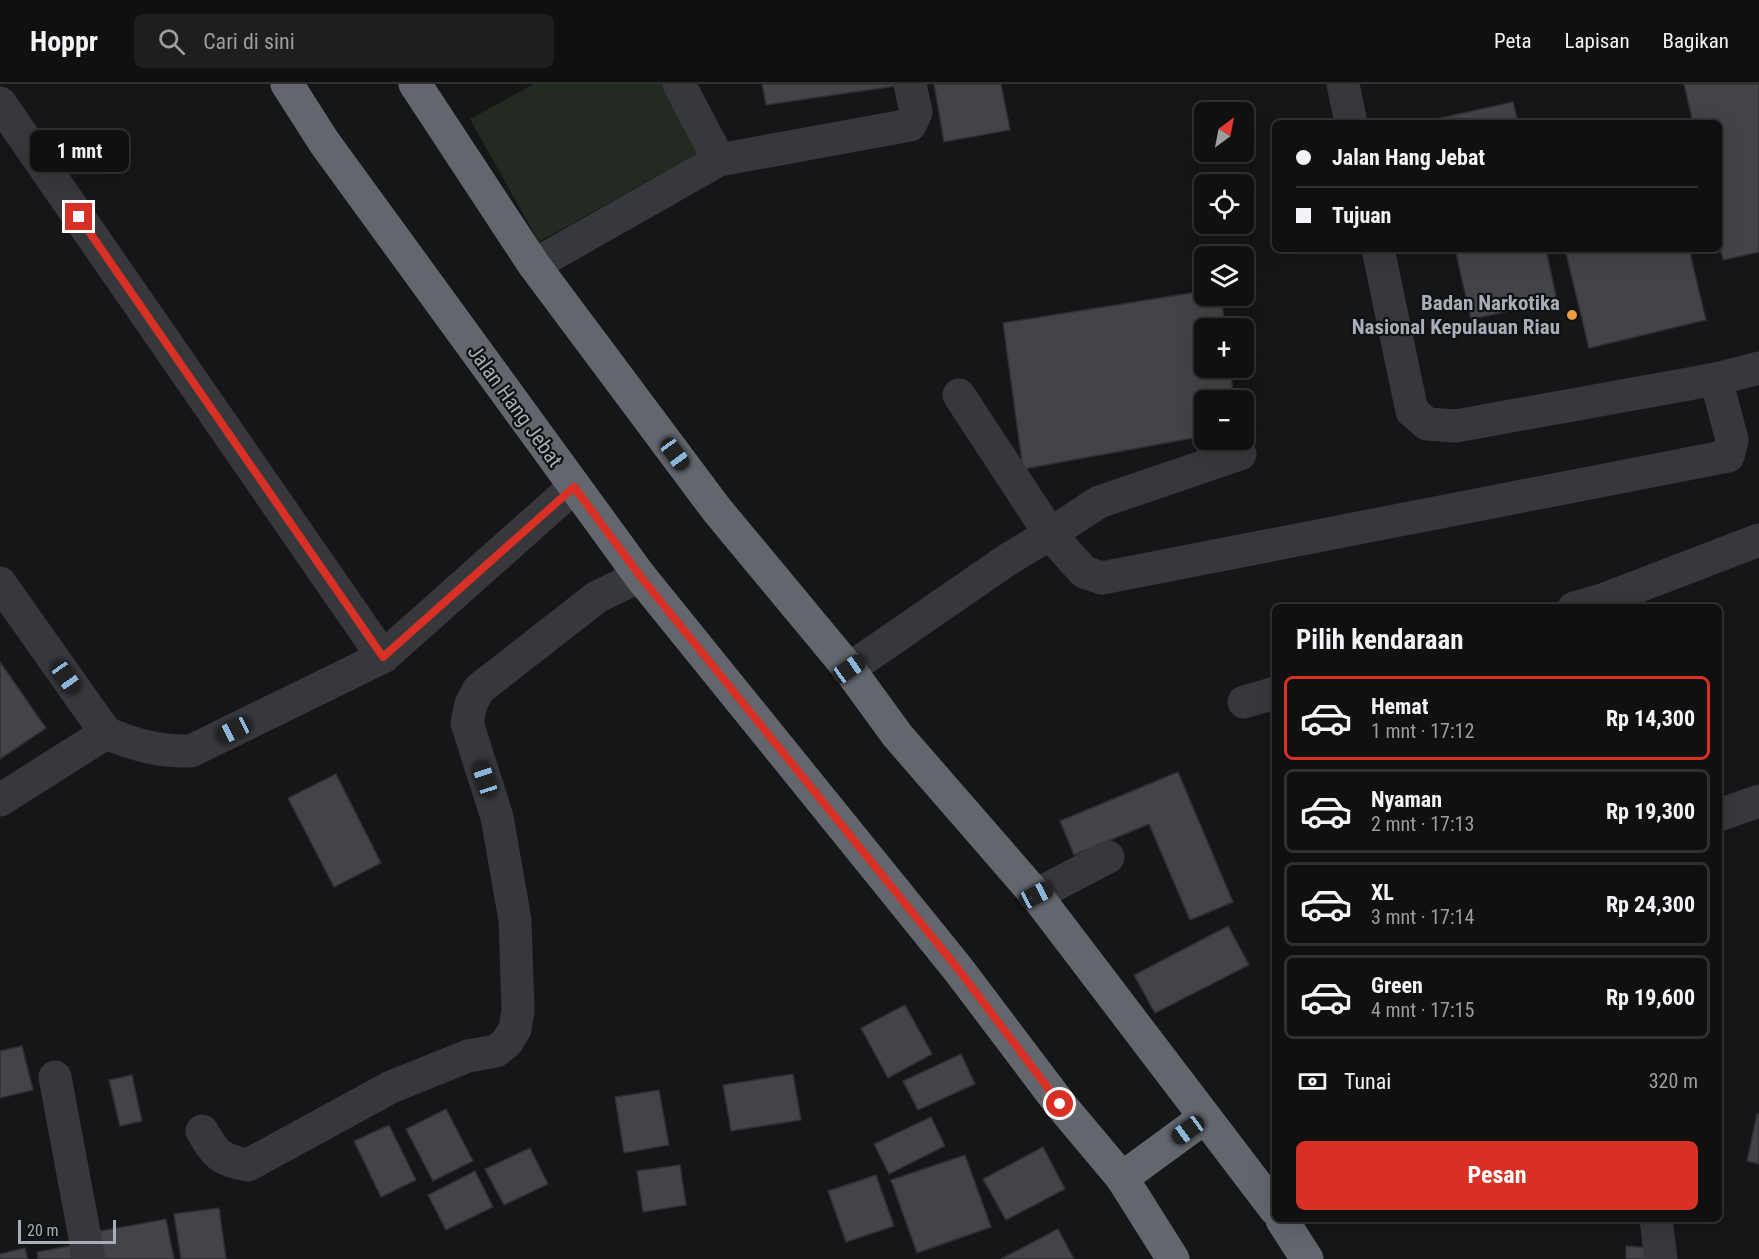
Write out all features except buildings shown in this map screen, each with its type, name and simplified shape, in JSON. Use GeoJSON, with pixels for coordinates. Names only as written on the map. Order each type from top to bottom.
{"type":"FeatureCollection","features":[{"type":"Feature","properties":{"kind":"highway","name":"Jalan Hang Jebat"},"geometry":{"type":"LineString","coordinates":[[287,84],[324,142],[640,576],[944,951],[1060,1104],[1122,1178],[1173,1259]]}},
{"type":"Feature","properties":{"kind":"highway"},"geometry":{"type":"LineString","coordinates":[[415,84],[534,265],[717,510],[849,669],[897,735],[1036,895],[1272,1205]]}},
{"type":"Feature","properties":{"kind":"highway"},"geometry":{"type":"LineString","coordinates":[[1122,1178],[1204,1118]]}},
{"type":"Feature","properties":{"kind":"highway"},"geometry":{"type":"LineString","coordinates":[[1283,1222],[1307,1259]]}},
{"type":"Feature","properties":{"kind":"street"},"geometry":{"type":"LineString","coordinates":[[679,84],[719,160]]}},
{"type":"Feature","properties":{"kind":"street"},"geometry":{"type":"LineString","coordinates":[[534,265],[719,160],[910,125],[916,112],[910,84]]}},
{"type":"Feature","properties":{"kind":"street"},"geometry":{"type":"LineString","coordinates":[[1343,84],[1350,120]]}},
{"type":"Feature","properties":{"kind":"street"},"geometry":{"type":"LineString","coordinates":[[0,103],[383,657]]}},
{"type":"Feature","properties":{"kind":"street"},"geometry":{"type":"LineString","coordinates":[[1379,252],[1413,411],[1427,424],[1456,426],[1716,379],[1759,368]]}},
{"type":"Feature","properties":{"kind":"street"},"geometry":{"type":"LineString","coordinates":[[959,395],[1050,534],[1084,572],[1101,578],[1728,456],[1732,440],[1716,379]]}},
{"type":"Feature","properties":{"kind":"street"},"geometry":{"type":"LineString","coordinates":[[849,669],[1007,560],[1100,502],[1240,454]]}},
{"type":"Feature","properties":{"kind":"street"},"geometry":{"type":"LineString","coordinates":[[0,583],[106,733],[139,746],[171,752],[191,751],[383,657],[574,487]]}},
{"type":"Feature","properties":{"kind":"street"},"geometry":{"type":"LineString","coordinates":[[1588,604],[1759,540]]}},
{"type":"Feature","properties":{"kind":"street"},"geometry":{"type":"LineString","coordinates":[[202,1131],[215,1154],[229,1161],[248,1165],[391,1087],[468,1056],[496,1051],[507,1042],[515,1029],[518,1011],[515,920],[497,817],[467,723],[471,704],[479,689],[597,597],[640,576]]}},
{"type":"Feature","properties":{"kind":"street"},"geometry":{"type":"LineString","coordinates":[[1244,702],[1272,694]]}},
{"type":"Feature","properties":{"kind":"street"},"geometry":{"type":"LineString","coordinates":[[0,800],[106,733]]}},
{"type":"Feature","properties":{"kind":"street"},"geometry":{"type":"LineString","coordinates":[[1722,814],[1759,801]]}},
{"type":"Feature","properties":{"kind":"street"},"geometry":{"type":"LineString","coordinates":[[1036,895],[1108,857]]}},
{"type":"Feature","properties":{"kind":"street"},"geometry":{"type":"LineString","coordinates":[[55,1077],[89,1259]]}},
{"type":"Feature","properties":{"kind":"street"},"geometry":{"type":"LineString","coordinates":[[1656,1222],[1661,1259]]}},
{"type":"Feature","properties":{"kind":"shaded area"},"geometry":{"type":"Polygon","coordinates":[[[534,84],[683,84],[716,143],[539,242],[470,119],[534,84]]]}},
{"type":"Feature","properties":{"kind":"place","name":"Badan Narkotika Nasional Kepulauan Riau"},"geometry":{"type":"Point","coordinates":[1572,315]}},
{"type":"Feature","properties":{"kind":"route"},"geometry":{"type":"LineString","coordinates":[[79,217],[383,657],[574,487],[640,576],[958,969],[1060,1104]]}}]}
